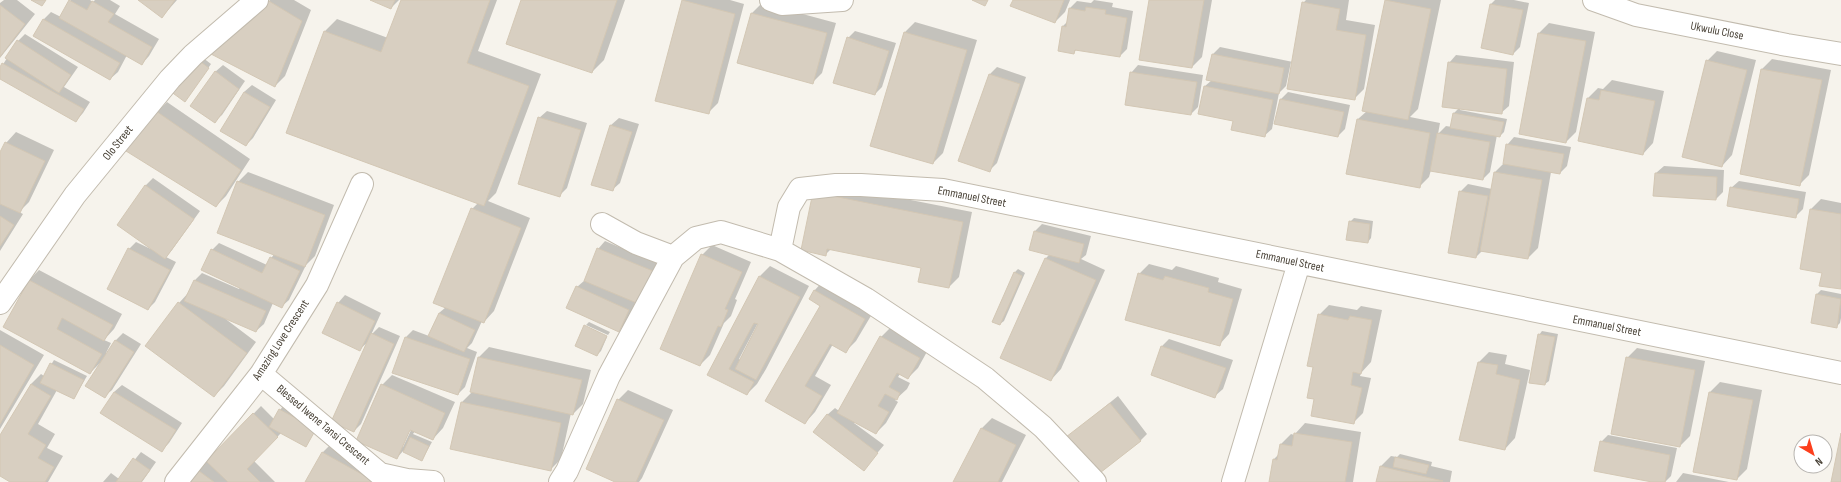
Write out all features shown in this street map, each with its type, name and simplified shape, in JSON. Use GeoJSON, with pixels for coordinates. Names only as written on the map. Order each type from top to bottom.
{"type":"FeatureCollection","features":[{"type":"Feature","properties":{"kind":"street","name":"Olo Street"},"geometry":{"type":"LineString","coordinates":[[0,303],[76,195],[170,79],[193,55],[257,0]]}},
{"type":"Feature","properties":{"kind":"street"},"geometry":{"type":"LineString","coordinates":[[771,0],[782,4],[842,0]]}},
{"type":"Feature","properties":{"kind":"street","name":"Ukwulu Close"},"geometry":{"type":"LineString","coordinates":[[1594,0],[1636,15],[1787,45],[1841,54]]}},
{"type":"Feature","properties":{"kind":"street","name":"Amazing Love Crescent"},"geometry":{"type":"LineString","coordinates":[[176,482],[261,374],[317,285],[362,184]]}},
{"type":"Feature","properties":{"kind":"street","name":"Emmanuel Street"},"geometry":{"type":"LineString","coordinates":[[780,250],[789,207],[800,189],[836,185],[861,185],[943,190],[1299,264],[1841,373]]}},
{"type":"Feature","properties":{"kind":"street"},"geometry":{"type":"LineString","coordinates":[[602,224],[636,243],[673,257]]}},
{"type":"Feature","properties":{"kind":"street"},"geometry":{"type":"LineString","coordinates":[[560,482],[568,471],[609,376],[673,257],[696,238],[720,232],[780,250],[866,299],[985,378],[1043,427],[1095,482]]}},
{"type":"Feature","properties":{"kind":"street"},"geometry":{"type":"LineString","coordinates":[[1233,482],[1299,264]]}},
{"type":"Feature","properties":{"kind":"street","name":"Blessed Iwene Tansi Crescent"},"geometry":{"type":"LineString","coordinates":[[261,374],[380,474],[407,480],[433,482]]}},
{"type":"Feature","properties":{"kind":"building"},"geometry":{"type":"Polygon","coordinates":[[[31,0],[46,0],[42,6],[31,0]]]}},
{"type":"Feature","properties":{"kind":"building"},"geometry":{"type":"Polygon","coordinates":[[[69,0],[87,10],[92,1],[114,14],[108,22],[152,47],[142,65],[59,18],[69,0]]]}},
{"type":"Feature","properties":{"kind":"building"},"geometry":{"type":"Polygon","coordinates":[[[138,0],[175,0],[162,18],[138,0]]]}},
{"type":"Feature","properties":{"kind":"building"},"geometry":{"type":"Polygon","coordinates":[[[370,0],[395,0],[391,9],[370,0]]]}},
{"type":"Feature","properties":{"kind":"building"},"geometry":{"type":"Polygon","coordinates":[[[401,0],[490,0],[467,63],[529,86],[484,206],[286,133],[324,31],[381,52],[401,0]]]}},
{"type":"Feature","properties":{"kind":"building"},"geometry":{"type":"Polygon","coordinates":[[[521,0],[617,0],[592,73],[506,44],[521,0]]]}},
{"type":"Feature","properties":{"kind":"building"},"geometry":{"type":"Polygon","coordinates":[[[682,0],[735,14],[709,114],[655,101],[682,0]]]}},
{"type":"Feature","properties":{"kind":"building"},"geometry":{"type":"Polygon","coordinates":[[[972,0],[988,0],[985,6],[972,0]]]}},
{"type":"Feature","properties":{"kind":"building"},"geometry":{"type":"Polygon","coordinates":[[[1013,0],[1064,0],[1055,23],[1010,6],[1013,0]]]}},
{"type":"Feature","properties":{"kind":"building"},"geometry":{"type":"Polygon","coordinates":[[[1149,0],[1204,0],[1192,68],[1139,60],[1149,0]]]}},
{"type":"Feature","properties":{"kind":"building"},"geometry":{"type":"Polygon","coordinates":[[[1385,0],[1431,9],[1408,120],[1362,111],[1385,0]]]}},
{"type":"Feature","properties":{"kind":"building"},"geometry":{"type":"Polygon","coordinates":[[[269,1],[302,21],[275,87],[211,54],[269,1]]]}},
{"type":"Feature","properties":{"kind":"building"},"geometry":{"type":"Polygon","coordinates":[[[1302,2],[1340,9],[1336,30],[1366,35],[1355,100],[1287,89],[1302,2]]]}},
{"type":"Feature","properties":{"kind":"building"},"geometry":{"type":"Polygon","coordinates":[[[1490,4],[1523,10],[1513,55],[1481,48],[1490,4]]]}},
{"type":"Feature","properties":{"kind":"building"},"geometry":{"type":"Polygon","coordinates":[[[0,5],[25,24],[0,57],[0,5]]]}},
{"type":"Feature","properties":{"kind":"building"},"geometry":{"type":"Polygon","coordinates":[[[1086,7],[1106,10],[1105,14],[1127,18],[1120,57],[1075,50],[1074,54],[1058,51],[1062,26],[1066,27],[1069,8],[1085,11],[1086,7]]]}},
{"type":"Feature","properties":{"kind":"building"},"geometry":{"type":"Polygon","coordinates":[[[751,13],[827,33],[813,84],[737,63],[751,13]]]}},
{"type":"Feature","properties":{"kind":"building"},"geometry":{"type":"Polygon","coordinates":[[[43,19],[120,63],[110,80],[33,36],[43,19]]]}},
{"type":"Feature","properties":{"kind":"building"},"geometry":{"type":"Polygon","coordinates":[[[904,32],[967,50],[933,164],[870,146],[904,32]]]}},
{"type":"Feature","properties":{"kind":"building"},"geometry":{"type":"Polygon","coordinates":[[[1538,33],[1586,41],[1566,143],[1519,134],[1538,33]]]}},
{"type":"Feature","properties":{"kind":"building"},"geometry":{"type":"Polygon","coordinates":[[[847,37],[889,51],[875,95],[833,83],[847,37]]]}},
{"type":"Feature","properties":{"kind":"building"},"geometry":{"type":"Polygon","coordinates":[[[17,40],[71,75],[59,93],[5,58],[17,40]]]}},
{"type":"Feature","properties":{"kind":"building"},"geometry":{"type":"Polygon","coordinates":[[[1212,54],[1284,68],[1279,94],[1206,80],[1212,54]]]}},
{"type":"Feature","properties":{"kind":"building"},"geometry":{"type":"Polygon","coordinates":[[[194,57],[209,68],[185,102],[170,91],[194,57]]]}},
{"type":"Feature","properties":{"kind":"building"},"geometry":{"type":"Polygon","coordinates":[[[1706,60],[1747,70],[1722,167],[1682,157],[1706,60]]]}},
{"type":"Feature","properties":{"kind":"building"},"geometry":{"type":"Polygon","coordinates":[[[1448,62],[1507,69],[1502,114],[1442,107],[1448,62]]]}},
{"type":"Feature","properties":{"kind":"building"},"geometry":{"type":"Polygon","coordinates":[[[2,63],[84,109],[76,122],[0,79],[0,67],[2,63]]]}},
{"type":"Feature","properties":{"kind":"building"},"geometry":{"type":"Polygon","coordinates":[[[1761,69],[1822,80],[1800,186],[1740,174],[1761,69]]]}},
{"type":"Feature","properties":{"kind":"building"},"geometry":{"type":"Polygon","coordinates":[[[215,71],[239,89],[215,123],[190,106],[215,71]]]}},
{"type":"Feature","properties":{"kind":"building"},"geometry":{"type":"Polygon","coordinates":[[[1130,72],[1197,82],[1191,115],[1125,105],[1130,72]]]}},
{"type":"Feature","properties":{"kind":"building"},"geometry":{"type":"Polygon","coordinates":[[[989,74],[1020,84],[990,172],[958,161],[989,74]]]}},
{"type":"Feature","properties":{"kind":"building"},"geometry":{"type":"Polygon","coordinates":[[[1204,86],[1273,100],[1265,137],[1231,130],[1233,121],[1198,114],[1204,86]]]}},
{"type":"Feature","properties":{"kind":"building"},"geometry":{"type":"Polygon","coordinates":[[[1601,90],[1655,101],[1643,155],[1578,141],[1587,98],[1599,100],[1601,90]]]}},
{"type":"Feature","properties":{"kind":"building"},"geometry":{"type":"Polygon","coordinates":[[[244,92],[270,107],[246,146],[220,131],[244,92]]]}},
{"type":"Feature","properties":{"kind":"building"},"geometry":{"type":"Polygon","coordinates":[[[1280,99],[1344,112],[1338,137],[1274,124],[1280,99]]]}},
{"type":"Feature","properties":{"kind":"building"},"geometry":{"type":"Polygon","coordinates":[[[156,111],[241,170],[216,207],[126,151],[156,111]]]}},
{"type":"Feature","properties":{"kind":"building"},"geometry":{"type":"Polygon","coordinates":[[[1453,113],[1504,122],[1500,137],[1450,128],[1453,113]]]}},
{"type":"Feature","properties":{"kind":"building"},"geometry":{"type":"Polygon","coordinates":[[[538,117],[581,130],[560,197],[518,184],[538,117]]]}},
{"type":"Feature","properties":{"kind":"building"},"geometry":{"type":"Polygon","coordinates":[[[1357,119],[1430,133],[1420,188],[1346,174],[1357,119]]]}},
{"type":"Feature","properties":{"kind":"building"},"geometry":{"type":"Polygon","coordinates":[[[610,125],[632,132],[613,191],[591,185],[610,125]]]}},
{"type":"Feature","properties":{"kind":"building"},"geometry":{"type":"Polygon","coordinates":[[[1437,133],[1490,142],[1483,180],[1430,171],[1437,133]]]}},
{"type":"Feature","properties":{"kind":"building"},"geometry":{"type":"Polygon","coordinates":[[[5,142],[45,161],[20,213],[0,204],[0,152],[5,142]]]}},
{"type":"Feature","properties":{"kind":"building"},"geometry":{"type":"Polygon","coordinates":[[[1506,144],[1564,154],[1560,174],[1503,164],[1506,144]]]}},
{"type":"Feature","properties":{"kind":"building"},"geometry":{"type":"Polygon","coordinates":[[[1494,172],[1542,180],[1528,259],[1480,251],[1494,172]]]}},
{"type":"Feature","properties":{"kind":"building"},"geometry":{"type":"Polygon","coordinates":[[[1655,173],[1717,177],[1716,200],[1653,196],[1655,173]]]}},
{"type":"Feature","properties":{"kind":"building"},"geometry":{"type":"Polygon","coordinates":[[[237,181],[325,215],[305,267],[217,233],[237,181]]]}},
{"type":"Feature","properties":{"kind":"building"},"geometry":{"type":"Polygon","coordinates":[[[145,185],[194,219],[165,259],[117,225],[145,185]]]}},
{"type":"Feature","properties":{"kind":"building"},"geometry":{"type":"Polygon","coordinates":[[[1730,187],[1799,199],[1796,218],[1727,206],[1730,187]]]}},
{"type":"Feature","properties":{"kind":"building"},"geometry":{"type":"Polygon","coordinates":[[[1459,191],[1488,196],[1476,258],[1448,253],[1459,191]]]}},
{"type":"Feature","properties":{"kind":"building"},"geometry":{"type":"Polygon","coordinates":[[[813,192],[963,222],[949,288],[918,282],[921,268],[827,249],[826,256],[801,250],[813,192]]]}},
{"type":"Feature","properties":{"kind":"building"},"geometry":{"type":"Polygon","coordinates":[[[471,208],[521,228],[484,323],[433,303],[471,208]]]}},
{"type":"Feature","properties":{"kind":"building"},"geometry":{"type":"Polygon","coordinates":[[[1810,209],[1841,214],[1841,289],[1819,286],[1822,273],[1800,269],[1810,209]]]}},
{"type":"Feature","properties":{"kind":"building"},"geometry":{"type":"Polygon","coordinates":[[[0,216],[14,225],[0,246],[0,216]]]}},
{"type":"Feature","properties":{"kind":"building"},"geometry":{"type":"Polygon","coordinates":[[[1349,221],[1370,224],[1368,243],[1346,240],[1349,221]]]}},
{"type":"Feature","properties":{"kind":"building"},"geometry":{"type":"Polygon","coordinates":[[[1034,231],[1084,244],[1079,263],[1029,250],[1034,231]]]}},
{"type":"Feature","properties":{"kind":"building"},"geometry":{"type":"Polygon","coordinates":[[[128,248],[170,270],[148,310],[107,289],[128,248]]]}},
{"type":"Feature","properties":{"kind":"building"},"geometry":{"type":"Polygon","coordinates":[[[597,248],[653,271],[639,304],[584,281],[597,248]]]}},
{"type":"Feature","properties":{"kind":"building"},"geometry":{"type":"Polygon","coordinates":[[[211,249],[262,273],[270,257],[300,271],[282,308],[201,270],[211,249]]]}},
{"type":"Feature","properties":{"kind":"building"},"geometry":{"type":"Polygon","coordinates":[[[701,254],[742,272],[725,309],[728,310],[721,327],[718,326],[700,366],[660,349],[701,254]]]}},
{"type":"Feature","properties":{"kind":"building"},"geometry":{"type":"Polygon","coordinates":[[[1045,258],[1096,280],[1051,381],[1000,358],[1045,258]]]}},
{"type":"Feature","properties":{"kind":"building"},"geometry":{"type":"Polygon","coordinates":[[[1014,272],[1022,276],[1000,325],[992,322],[1014,272]]]}},
{"type":"Feature","properties":{"kind":"building"},"geometry":{"type":"Polygon","coordinates":[[[1138,273],[1163,280],[1165,276],[1209,288],[1208,292],[1233,299],[1220,346],[1125,320],[1138,273]]]}},
{"type":"Feature","properties":{"kind":"building"},"geometry":{"type":"Polygon","coordinates":[[[759,276],[800,297],[756,380],[735,369],[758,324],[754,323],[729,369],[754,382],[747,395],[707,375],[759,276]]]}},
{"type":"Feature","properties":{"kind":"building"},"geometry":{"type":"Polygon","coordinates":[[[29,280],[113,325],[104,341],[62,318],[57,329],[102,354],[90,374],[3,327],[29,280]]]}},
{"type":"Feature","properties":{"kind":"building"},"geometry":{"type":"Polygon","coordinates":[[[194,280],[266,311],[256,332],[184,301],[194,280]]]}},
{"type":"Feature","properties":{"kind":"building"},"geometry":{"type":"Polygon","coordinates":[[[576,286],[629,310],[619,332],[566,308],[576,286]]]}},
{"type":"Feature","properties":{"kind":"building"},"geometry":{"type":"Polygon","coordinates":[[[814,290],[865,319],[846,353],[830,344],[805,386],[822,396],[805,424],[765,401],[820,306],[809,299],[814,290]]]}},
{"type":"Feature","properties":{"kind":"building"},"geometry":{"type":"Polygon","coordinates":[[[1816,294],[1841,299],[1837,328],[1811,323],[1816,294]]]}},
{"type":"Feature","properties":{"kind":"building"},"geometry":{"type":"Polygon","coordinates":[[[178,302],[247,353],[214,397],[145,346],[178,302]]]}},
{"type":"Feature","properties":{"kind":"building"},"geometry":{"type":"Polygon","coordinates":[[[337,302],[375,321],[360,351],[322,333],[337,302]]]}},
{"type":"Feature","properties":{"kind":"building"},"geometry":{"type":"Polygon","coordinates":[[[439,313],[475,330],[464,352],[428,336],[439,313]]]}},
{"type":"Feature","properties":{"kind":"building"},"geometry":{"type":"Polygon","coordinates":[[[1318,314],[1348,320],[1350,316],[1372,320],[1361,374],[1353,372],[1351,385],[1362,388],[1354,424],[1311,416],[1314,399],[1307,398],[1313,367],[1307,366],[1318,314]]]}},
{"type":"Feature","properties":{"kind":"building"},"geometry":{"type":"Polygon","coordinates":[[[584,325],[607,336],[597,356],[575,346],[584,325]]]}},
{"type":"Feature","properties":{"kind":"building"},"geometry":{"type":"Polygon","coordinates":[[[371,333],[394,344],[354,432],[331,422],[371,333]]]}},
{"type":"Feature","properties":{"kind":"building"},"geometry":{"type":"Polygon","coordinates":[[[1538,334],[1555,337],[1545,385],[1529,383],[1538,334]]]}},
{"type":"Feature","properties":{"kind":"building"},"geometry":{"type":"Polygon","coordinates":[[[880,336],[920,358],[908,379],[897,373],[889,387],[900,393],[897,400],[885,394],[878,406],[889,412],[876,434],[837,413],[880,336]]]}},
{"type":"Feature","properties":{"kind":"building"},"geometry":{"type":"Polygon","coordinates":[[[405,337],[470,359],[458,395],[392,373],[405,337]]]}},
{"type":"Feature","properties":{"kind":"building"},"geometry":{"type":"Polygon","coordinates":[[[115,340],[134,352],[105,398],[85,386],[115,340]]]}},
{"type":"Feature","properties":{"kind":"building"},"geometry":{"type":"Polygon","coordinates":[[[0,345],[34,365],[0,424],[0,345]]]}},
{"type":"Feature","properties":{"kind":"building"},"geometry":{"type":"Polygon","coordinates":[[[1161,346],[1226,368],[1215,398],[1151,375],[1161,346]]]}},
{"type":"Feature","properties":{"kind":"building"},"geometry":{"type":"Polygon","coordinates":[[[478,357],[582,380],[573,415],[470,392],[478,357]]]}},
{"type":"Feature","properties":{"kind":"building"},"geometry":{"type":"Polygon","coordinates":[[[1626,357],[1695,370],[1680,447],[1611,434],[1626,357]]]}},
{"type":"Feature","properties":{"kind":"building"},"geometry":{"type":"Polygon","coordinates":[[[1478,362],[1498,365],[1496,374],[1520,380],[1505,450],[1459,440],[1478,362]]]}},
{"type":"Feature","properties":{"kind":"building"},"geometry":{"type":"Polygon","coordinates":[[[50,363],[84,380],[74,399],[40,383],[50,363]]]}},
{"type":"Feature","properties":{"kind":"building"},"geometry":{"type":"Polygon","coordinates":[[[31,384],[51,396],[28,434],[46,445],[38,458],[54,467],[45,482],[10,482],[0,476],[0,435],[31,384]]]}},
{"type":"Feature","properties":{"kind":"building"},"geometry":{"type":"Polygon","coordinates":[[[381,384],[445,413],[433,440],[410,430],[397,459],[356,441],[381,384]]]}},
{"type":"Feature","properties":{"kind":"building"},"geometry":{"type":"Polygon","coordinates":[[[114,392],[176,430],[162,452],[100,413],[114,392]]]}},
{"type":"Feature","properties":{"kind":"building"},"geometry":{"type":"Polygon","coordinates":[[[1709,392],[1753,400],[1737,480],[1693,472],[1709,392]]]}},
{"type":"Feature","properties":{"kind":"building"},"geometry":{"type":"Polygon","coordinates":[[[617,399],[664,420],[636,482],[615,482],[586,469],[617,399]]]}},
{"type":"Feature","properties":{"kind":"building"},"geometry":{"type":"Polygon","coordinates":[[[461,402],[561,423],[551,471],[450,449],[461,402]]]}},
{"type":"Feature","properties":{"kind":"building"},"geometry":{"type":"Polygon","coordinates":[[[1110,403],[1141,441],[1096,476],[1066,437],[1110,403]]]}},
{"type":"Feature","properties":{"kind":"building"},"geometry":{"type":"Polygon","coordinates":[[[279,409],[316,429],[306,447],[269,427],[279,409]]]}},
{"type":"Feature","properties":{"kind":"building"},"geometry":{"type":"Polygon","coordinates":[[[253,413],[278,437],[247,469],[260,482],[228,482],[206,461],[253,413]]]}},
{"type":"Feature","properties":{"kind":"building"},"geometry":{"type":"Polygon","coordinates":[[[827,414],[878,453],[864,471],[813,432],[827,414]]]}},
{"type":"Feature","properties":{"kind":"building"},"geometry":{"type":"Polygon","coordinates":[[[981,428],[1016,445],[998,482],[953,482],[981,428]]]}},
{"type":"Feature","properties":{"kind":"building"},"geometry":{"type":"Polygon","coordinates":[[[1294,433],[1352,442],[1345,482],[1269,482],[1273,459],[1277,460],[1280,444],[1292,446],[1294,433]]]}},
{"type":"Feature","properties":{"kind":"building"},"geometry":{"type":"Polygon","coordinates":[[[1841,433],[1841,482],[1831,482],[1841,433]]]}},
{"type":"Feature","properties":{"kind":"building"},"geometry":{"type":"Polygon","coordinates":[[[410,437],[429,446],[422,461],[403,452],[410,437]]]}},
{"type":"Feature","properties":{"kind":"building"},"geometry":{"type":"Polygon","coordinates":[[[1600,441],[1670,455],[1665,482],[1652,482],[1594,471],[1600,441]]]}},
{"type":"Feature","properties":{"kind":"building"},"geometry":{"type":"Polygon","coordinates":[[[322,452],[376,482],[305,482],[322,452]]]}},
{"type":"Feature","properties":{"kind":"building"},"geometry":{"type":"Polygon","coordinates":[[[1395,457],[1429,465],[1426,474],[1393,467],[1395,457]]]}},
{"type":"Feature","properties":{"kind":"building"},"geometry":{"type":"Polygon","coordinates":[[[133,458],[150,470],[141,482],[116,482],[133,458]]]}},
{"type":"Feature","properties":{"kind":"building"},"geometry":{"type":"Polygon","coordinates":[[[1380,466],[1443,481],[1376,482],[1380,466]]]}},
{"type":"Feature","properties":{"kind":"building"},"geometry":{"type":"Polygon","coordinates":[[[195,468],[214,482],[185,482],[195,468]]]}}]}
